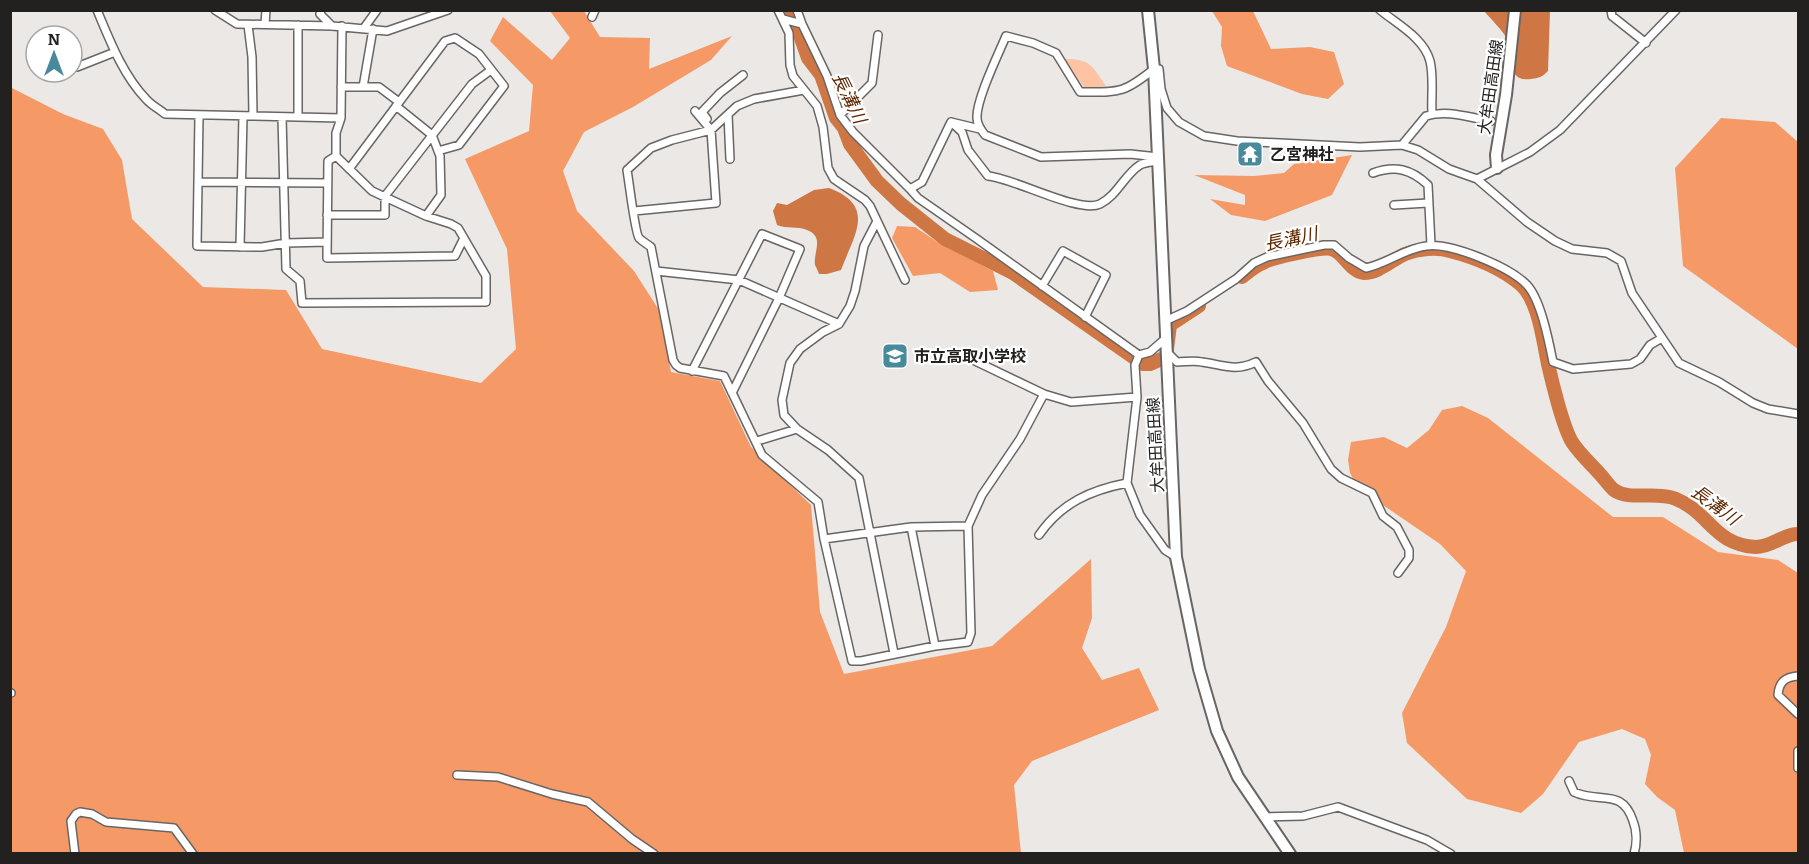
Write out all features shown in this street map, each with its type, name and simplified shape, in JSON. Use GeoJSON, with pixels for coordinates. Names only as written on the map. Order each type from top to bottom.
{"type":"FeatureCollection","features":[{"type":"Feature","properties":{"kind":"main road","name":"大牟田高田線"},"geometry":{"type":"LineString","coordinates":[[1148,10],[1154,69],[1176,557],[1199,669],[1217,731],[1238,777],[1290,854]]}},
{"type":"Feature","properties":{"kind":"main road","name":"大牟田高田線"},"geometry":{"type":"LineString","coordinates":[[1497,168],[1498,143],[1515,10]]}},
{"type":"Feature","properties":{"kind":"street"},"geometry":{"type":"LineString","coordinates":[[98,10],[115,52],[146,99],[165,114],[341,118]]}},
{"type":"Feature","properties":{"kind":"street"},"geometry":{"type":"LineString","coordinates":[[215,10],[227,14],[237,24],[387,30],[448,10]]}},
{"type":"Feature","properties":{"kind":"street"},"geometry":{"type":"LineString","coordinates":[[265,24],[266,10]]}},
{"type":"Feature","properties":{"kind":"street"},"geometry":{"type":"LineString","coordinates":[[321,10],[320,14],[332,26]]}},
{"type":"Feature","properties":{"kind":"street"},"geometry":{"type":"LineString","coordinates":[[364,28],[377,10]]}},
{"type":"Feature","properties":{"kind":"street"},"geometry":{"type":"LineString","coordinates":[[778,10],[789,33],[790,65],[793,76],[817,106],[824,127],[828,168],[834,179],[865,200],[905,280]]}},
{"type":"Feature","properties":{"kind":"street"},"geometry":{"type":"LineString","coordinates":[[797,10],[827,76],[840,115],[853,132],[918,198],[1139,355]]}},
{"type":"Feature","properties":{"kind":"street"},"geometry":{"type":"LineString","coordinates":[[1380,10],[1417,39],[1426,53],[1430,62],[1432,114]]}},
{"type":"Feature","properties":{"kind":"street"},"geometry":{"type":"LineString","coordinates":[[1611,10],[1612,16],[1646,43]]}},
{"type":"Feature","properties":{"kind":"street"},"geometry":{"type":"LineString","coordinates":[[1477,178],[1530,152],[1560,130],[1676,10]]}},
{"type":"Feature","properties":{"kind":"street"},"geometry":{"type":"LineString","coordinates":[[783,19],[802,24]]}},
{"type":"Feature","properties":{"kind":"street"},"geometry":{"type":"LineString","coordinates":[[248,25],[252,57],[254,117]]}},
{"type":"Feature","properties":{"kind":"street"},"geometry":{"type":"LineString","coordinates":[[298,25],[298,117]]}},
{"type":"Feature","properties":{"kind":"street"},"geometry":{"type":"LineString","coordinates":[[282,117],[286,269],[300,281],[302,303],[486,302],[486,276],[458,228],[372,191],[336,156],[336,133],[341,118],[342,27]]}},
{"type":"Feature","properties":{"kind":"street"},"geometry":{"type":"LineString","coordinates":[[363,87],[373,29]]}},
{"type":"Feature","properties":{"kind":"street"},"geometry":{"type":"LineString","coordinates":[[840,115],[872,83],[878,35]]}},
{"type":"Feature","properties":{"kind":"street"},"geometry":{"type":"LineString","coordinates":[[1158,159],[1130,154],[1041,157],[985,135],[980,129],[977,117],[982,96],[1006,36],[1033,43],[1056,53],[1080,92],[1117,92],[1134,85],[1154,69],[1159,69],[1161,88],[1167,108],[1179,122],[1204,136],[1237,141],[1360,147],[1402,145],[1418,150],[1449,170],[1477,178],[1527,222],[1555,241],[1572,249],[1607,253],[1621,261],[1632,292],[1679,363],[1719,382],[1753,403],[1768,409],[1798,414]]}},
{"type":"Feature","properties":{"kind":"street"},"geometry":{"type":"LineString","coordinates":[[349,169],[445,41],[455,38],[479,54],[504,86],[459,145],[438,151]]}},
{"type":"Feature","properties":{"kind":"street"},"geometry":{"type":"LineString","coordinates":[[84,64],[115,52]]}},
{"type":"Feature","properties":{"kind":"street"},"geometry":{"type":"LineString","coordinates":[[327,215],[385,215],[385,196],[472,84],[491,70]]}},
{"type":"Feature","properties":{"kind":"street"},"geometry":{"type":"LineString","coordinates":[[634,211],[716,203],[712,130],[702,112],[720,93],[743,75]]}},
{"type":"Feature","properties":{"kind":"street"},"geometry":{"type":"LineString","coordinates":[[341,87],[379,87],[432,135],[440,156],[441,195],[426,216]]}},
{"type":"Feature","properties":{"kind":"street"},"geometry":{"type":"LineString","coordinates":[[804,90],[754,99],[737,106],[712,130],[651,148],[627,170],[635,230],[639,237],[651,247],[673,360],[680,368],[724,376],[762,455],[818,502],[824,539],[852,661],[968,642],[971,633],[968,526],[982,495],[1020,439],[1044,394]]}},
{"type":"Feature","properties":{"kind":"street"},"geometry":{"type":"LineString","coordinates":[[695,111],[712,130]]}},
{"type":"Feature","properties":{"kind":"street"},"geometry":{"type":"LineString","coordinates":[[1402,145],[1426,116],[1432,114],[1461,114],[1491,121]]}},
{"type":"Feature","properties":{"kind":"street"},"geometry":{"type":"LineString","coordinates":[[728,115],[730,159]]}},
{"type":"Feature","properties":{"kind":"street"},"geometry":{"type":"LineString","coordinates":[[200,116],[197,246],[262,247],[286,243],[327,242]]}},
{"type":"Feature","properties":{"kind":"street"},"geometry":{"type":"LineString","coordinates":[[240,247],[243,117]]}},
{"type":"Feature","properties":{"kind":"street"},"geometry":{"type":"LineString","coordinates":[[951,122],[980,129]]}},
{"type":"Feature","properties":{"kind":"street"},"geometry":{"type":"LineString","coordinates":[[910,189],[922,182],[951,122]]}},
{"type":"Feature","properties":{"kind":"street"},"geometry":{"type":"LineString","coordinates":[[951,122],[962,132],[968,150],[988,176],[997,176],[1050,196],[1089,206],[1099,204],[1110,196],[1141,165],[1158,159]]}},
{"type":"Feature","properties":{"kind":"street"},"geometry":{"type":"LineString","coordinates":[[336,156],[328,161],[327,258],[455,256],[463,240]]}},
{"type":"Feature","properties":{"kind":"street"},"geometry":{"type":"LineString","coordinates":[[1373,173],[1386,168],[1397,168],[1411,172],[1428,185],[1431,245]]}},
{"type":"Feature","properties":{"kind":"street"},"geometry":{"type":"LineString","coordinates":[[198,182],[327,183]]}},
{"type":"Feature","properties":{"kind":"street"},"geometry":{"type":"LineString","coordinates":[[1394,205],[1428,203]]}},
{"type":"Feature","properties":{"kind":"street"},"geometry":{"type":"LineString","coordinates":[[877,221],[864,246],[850,306],[839,324],[823,332],[800,349],[790,363],[782,400],[784,415],[797,429],[828,450],[859,478],[894,653]]}},
{"type":"Feature","properties":{"kind":"street"},"geometry":{"type":"LineString","coordinates":[[692,371],[762,234],[800,249],[779,298],[732,393]]}},
{"type":"Feature","properties":{"kind":"street"},"geometry":{"type":"LineString","coordinates":[[1165,321],[1187,311],[1236,279],[1254,263],[1267,257],[1334,245],[1349,258],[1366,268],[1379,265],[1407,250],[1431,245],[1443,246],[1487,261],[1527,285],[1546,328],[1553,362],[1573,369],[1631,364],[1640,360],[1650,345],[1662,338]]}},
{"type":"Feature","properties":{"kind":"street"},"geometry":{"type":"LineString","coordinates":[[1042,286],[1063,251],[1106,275],[1085,317]]}},
{"type":"Feature","properties":{"kind":"street"},"geometry":{"type":"LineString","coordinates":[[656,271],[739,279],[839,324]]}},
{"type":"Feature","properties":{"kind":"street"},"geometry":{"type":"LineString","coordinates":[[1139,355],[1166,344],[1177,362],[1199,361],[1235,369],[1256,362],[1268,381],[1303,423],[1331,469],[1341,478],[1371,493],[1383,516],[1396,527],[1408,550],[1409,558],[1398,573]]}},
{"type":"Feature","properties":{"kind":"street"},"geometry":{"type":"LineString","coordinates":[[1139,355],[1135,365],[1137,397],[1127,483],[1140,515],[1165,550],[1176,557]]}},
{"type":"Feature","properties":{"kind":"street"},"geometry":{"type":"LineString","coordinates":[[971,358],[1044,394],[1071,402],[1137,397]]}},
{"type":"Feature","properties":{"kind":"street"},"geometry":{"type":"LineString","coordinates":[[757,441],[797,429]]}},
{"type":"Feature","properties":{"kind":"street"},"geometry":{"type":"LineString","coordinates":[[1039,535],[1060,509],[1104,488],[1127,483]]}},
{"type":"Feature","properties":{"kind":"street"},"geometry":{"type":"LineString","coordinates":[[824,539],[911,527],[968,526]]}},
{"type":"Feature","properties":{"kind":"street"},"geometry":{"type":"LineString","coordinates":[[911,527],[935,646]]}},
{"type":"Feature","properties":{"kind":"street"},"geometry":{"type":"LineString","coordinates":[[1798,676],[1783,680],[1779,685],[1778,695],[1798,714]]}},
{"type":"Feature","properties":{"kind":"street"},"geometry":{"type":"LineString","coordinates":[[1798,751],[1798,768]]}},
{"type":"Feature","properties":{"kind":"street"},"geometry":{"type":"LineString","coordinates":[[457,775],[498,777],[552,794],[588,801],[632,839],[654,854]]}},
{"type":"Feature","properties":{"kind":"street"},"geometry":{"type":"LineString","coordinates":[[1569,782],[1574,792],[1582,796],[1607,797],[1624,803],[1636,829],[1634,854]]}},
{"type":"Feature","properties":{"kind":"street"},"geometry":{"type":"LineString","coordinates":[[1265,817],[1303,816],[1338,807],[1427,840],[1451,854]]}},
{"type":"Feature","properties":{"kind":"street"},"geometry":{"type":"LineString","coordinates":[[75,854],[71,821],[80,812],[92,814],[106,822],[174,828],[193,854]]}},
{"type":"Feature","properties":{"kind":"shaded area"},"geometry":{"type":"Polygon","coordinates":[[[550,11],[584,11],[600,37],[650,38],[649,69],[732,36],[711,60],[633,107],[584,132],[563,171],[577,211],[634,271],[659,310],[671,372],[720,381],[751,447],[811,505],[820,612],[844,674],[992,646],[1091,559],[1092,618],[1082,648],[1102,680],[1139,668],[1159,710],[1032,761],[1014,785],[1021,853],[11,853],[10,87],[63,114],[103,129],[122,160],[132,219],[203,287],[286,290],[322,349],[481,383],[516,349],[507,249],[465,159],[529,131],[533,85],[490,41],[503,17],[552,60],[570,38],[550,11]]]}},
{"type":"Feature","properties":{"kind":"shaded area"},"geometry":{"type":"Polygon","coordinates":[[[1212,11],[1253,11],[1271,49],[1310,47],[1334,52],[1344,84],[1328,99],[1302,94],[1227,66],[1221,46],[1222,27],[1212,11]]]}},
{"type":"Feature","properties":{"kind":"shaded area"},"geometry":{"type":"Polygon","coordinates":[[[1484,11],[1550,11],[1548,71],[1534,79],[1523,79],[1517,76],[1512,66],[1508,40],[1484,11]]]}},
{"type":"Feature","properties":{"kind":"shaded area"},"geometry":{"type":"Polygon","coordinates":[[[1065,59],[1086,62],[1106,86],[1085,89],[1065,59]]]}},
{"type":"Feature","properties":{"kind":"shaded area"},"geometry":{"type":"Polygon","coordinates":[[[1721,118],[1775,122],[1798,142],[1798,349],[1683,266],[1675,168],[1721,118]]]}},
{"type":"Feature","properties":{"kind":"shaded area"},"geometry":{"type":"Polygon","coordinates":[[[1352,155],[1332,195],[1265,221],[1231,215],[1210,199],[1245,205],[1245,195],[1194,175],[1254,176],[1284,173],[1294,164],[1352,155]]]}},
{"type":"Feature","properties":{"kind":"shaded area"},"geometry":{"type":"Polygon","coordinates":[[[829,188],[844,195],[853,203],[858,223],[841,270],[819,274],[815,265],[816,237],[807,230],[777,225],[773,211],[777,203],[787,205],[814,190],[829,188]]]}},
{"type":"Feature","properties":{"kind":"shaded area"},"geometry":{"type":"Polygon","coordinates":[[[897,226],[915,227],[939,243],[993,271],[998,290],[970,292],[940,273],[913,276],[892,238],[897,226]]]}},
{"type":"Feature","properties":{"kind":"shaded area"},"geometry":{"type":"Polygon","coordinates":[[[1462,406],[1488,418],[1613,517],[1663,517],[1718,552],[1778,560],[1798,573],[1798,853],[1684,853],[1675,810],[1657,797],[1645,784],[1651,755],[1645,739],[1622,729],[1579,742],[1543,794],[1521,813],[1467,799],[1407,743],[1402,713],[1446,627],[1466,571],[1440,544],[1358,488],[1350,473],[1348,460],[1351,442],[1384,437],[1407,448],[1429,430],[1442,410],[1462,406]]]}},
{"type":"Feature","properties":{"kind":"waterway","name":"長溝川"},"geometry":{"type":"LineString","coordinates":[[791,10],[808,58],[821,75],[836,118],[844,128],[850,144],[877,181],[901,204],[945,239],[1013,273],[1143,364],[1150,364],[1166,357],[1170,325],[1199,306]]}},
{"type":"Feature","properties":{"kind":"waterway","name":"長溝川"},"geometry":{"type":"LineString","coordinates":[[1242,277],[1256,266],[1270,260],[1326,249],[1336,251],[1355,269],[1364,273],[1380,268],[1405,254],[1428,249],[1450,251],[1486,264],[1520,284],[1532,300],[1555,393],[1572,442],[1614,490],[1627,495],[1676,499],[1697,512],[1721,535],[1742,545],[1762,546],[1798,534]]}},
{"type":"Feature","properties":{"kind":"place","name":"乙宮神社"},"geometry":{"type":"Point","coordinates":[1250,154]}},
{"type":"Feature","properties":{"kind":"place","name":"市立高取小学校"},"geometry":{"type":"Point","coordinates":[895,356]}}]}
